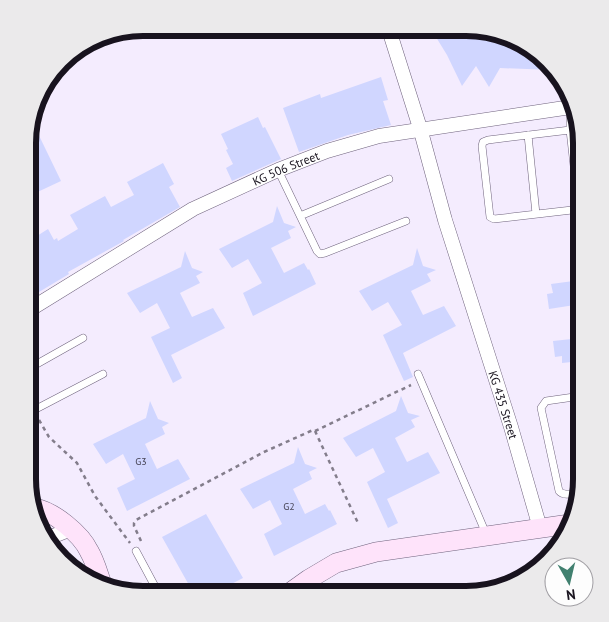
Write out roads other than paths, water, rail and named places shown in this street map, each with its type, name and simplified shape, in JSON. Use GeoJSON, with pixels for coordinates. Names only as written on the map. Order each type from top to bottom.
{"type":"FeatureCollection","features":[{"type":"Feature","properties":{"kind":"main road"},"geometry":{"type":"LineString","coordinates":[[41,509],[71,528],[89,549],[99,576]]}},
{"type":"Feature","properties":{"kind":"main road"},"geometry":{"type":"LineString","coordinates":[[299,586],[336,563],[376,552],[562,525]]}},
{"type":"Feature","properties":{"kind":"street","name":"KG 435 Street"},"geometry":{"type":"LineString","coordinates":[[392,36],[420,128],[445,220],[511,427],[540,528]]}},
{"type":"Feature","properties":{"kind":"street","name":"KG 506 Street"},"geometry":{"type":"LineString","coordinates":[[36,306],[193,209],[278,170],[328,151],[379,136],[420,128],[566,108]]}},
{"type":"Feature","properties":{"kind":"street"},"geometry":{"type":"LineString","coordinates":[[53,536],[71,528]]}},
{"type":"Feature","properties":{"kind":"lane"},"geometry":{"type":"LineString","coordinates":[[570,121],[573,157]]}},
{"type":"Feature","properties":{"kind":"lane"},"geometry":{"type":"LineString","coordinates":[[570,130],[488,140],[483,142],[482,146],[490,217],[494,219],[573,209]]}},
{"type":"Feature","properties":{"kind":"lane"},"geometry":{"type":"LineString","coordinates":[[528,135],[536,214]]}},
{"type":"Feature","properties":{"kind":"lane"},"geometry":{"type":"LineString","coordinates":[[278,170],[320,254],[406,221]]}},
{"type":"Feature","properties":{"kind":"lane"},"geometry":{"type":"LineString","coordinates":[[300,216],[389,178]]}},
{"type":"Feature","properties":{"kind":"lane"},"geometry":{"type":"LineString","coordinates":[[36,364],[83,338]]}},
{"type":"Feature","properties":{"kind":"lane"},"geometry":{"type":"LineString","coordinates":[[36,409],[103,374]]}},
{"type":"Feature","properties":{"kind":"lane"},"geometry":{"type":"LineString","coordinates":[[419,377],[488,536]]}},
{"type":"Feature","properties":{"kind":"lane"},"geometry":{"type":"LineString","coordinates":[[572,494],[561,493],[558,490],[541,408],[546,402],[573,397]]}},
{"type":"Feature","properties":{"kind":"lane"},"geometry":{"type":"LineString","coordinates":[[134,549],[155,586]]}}]}
